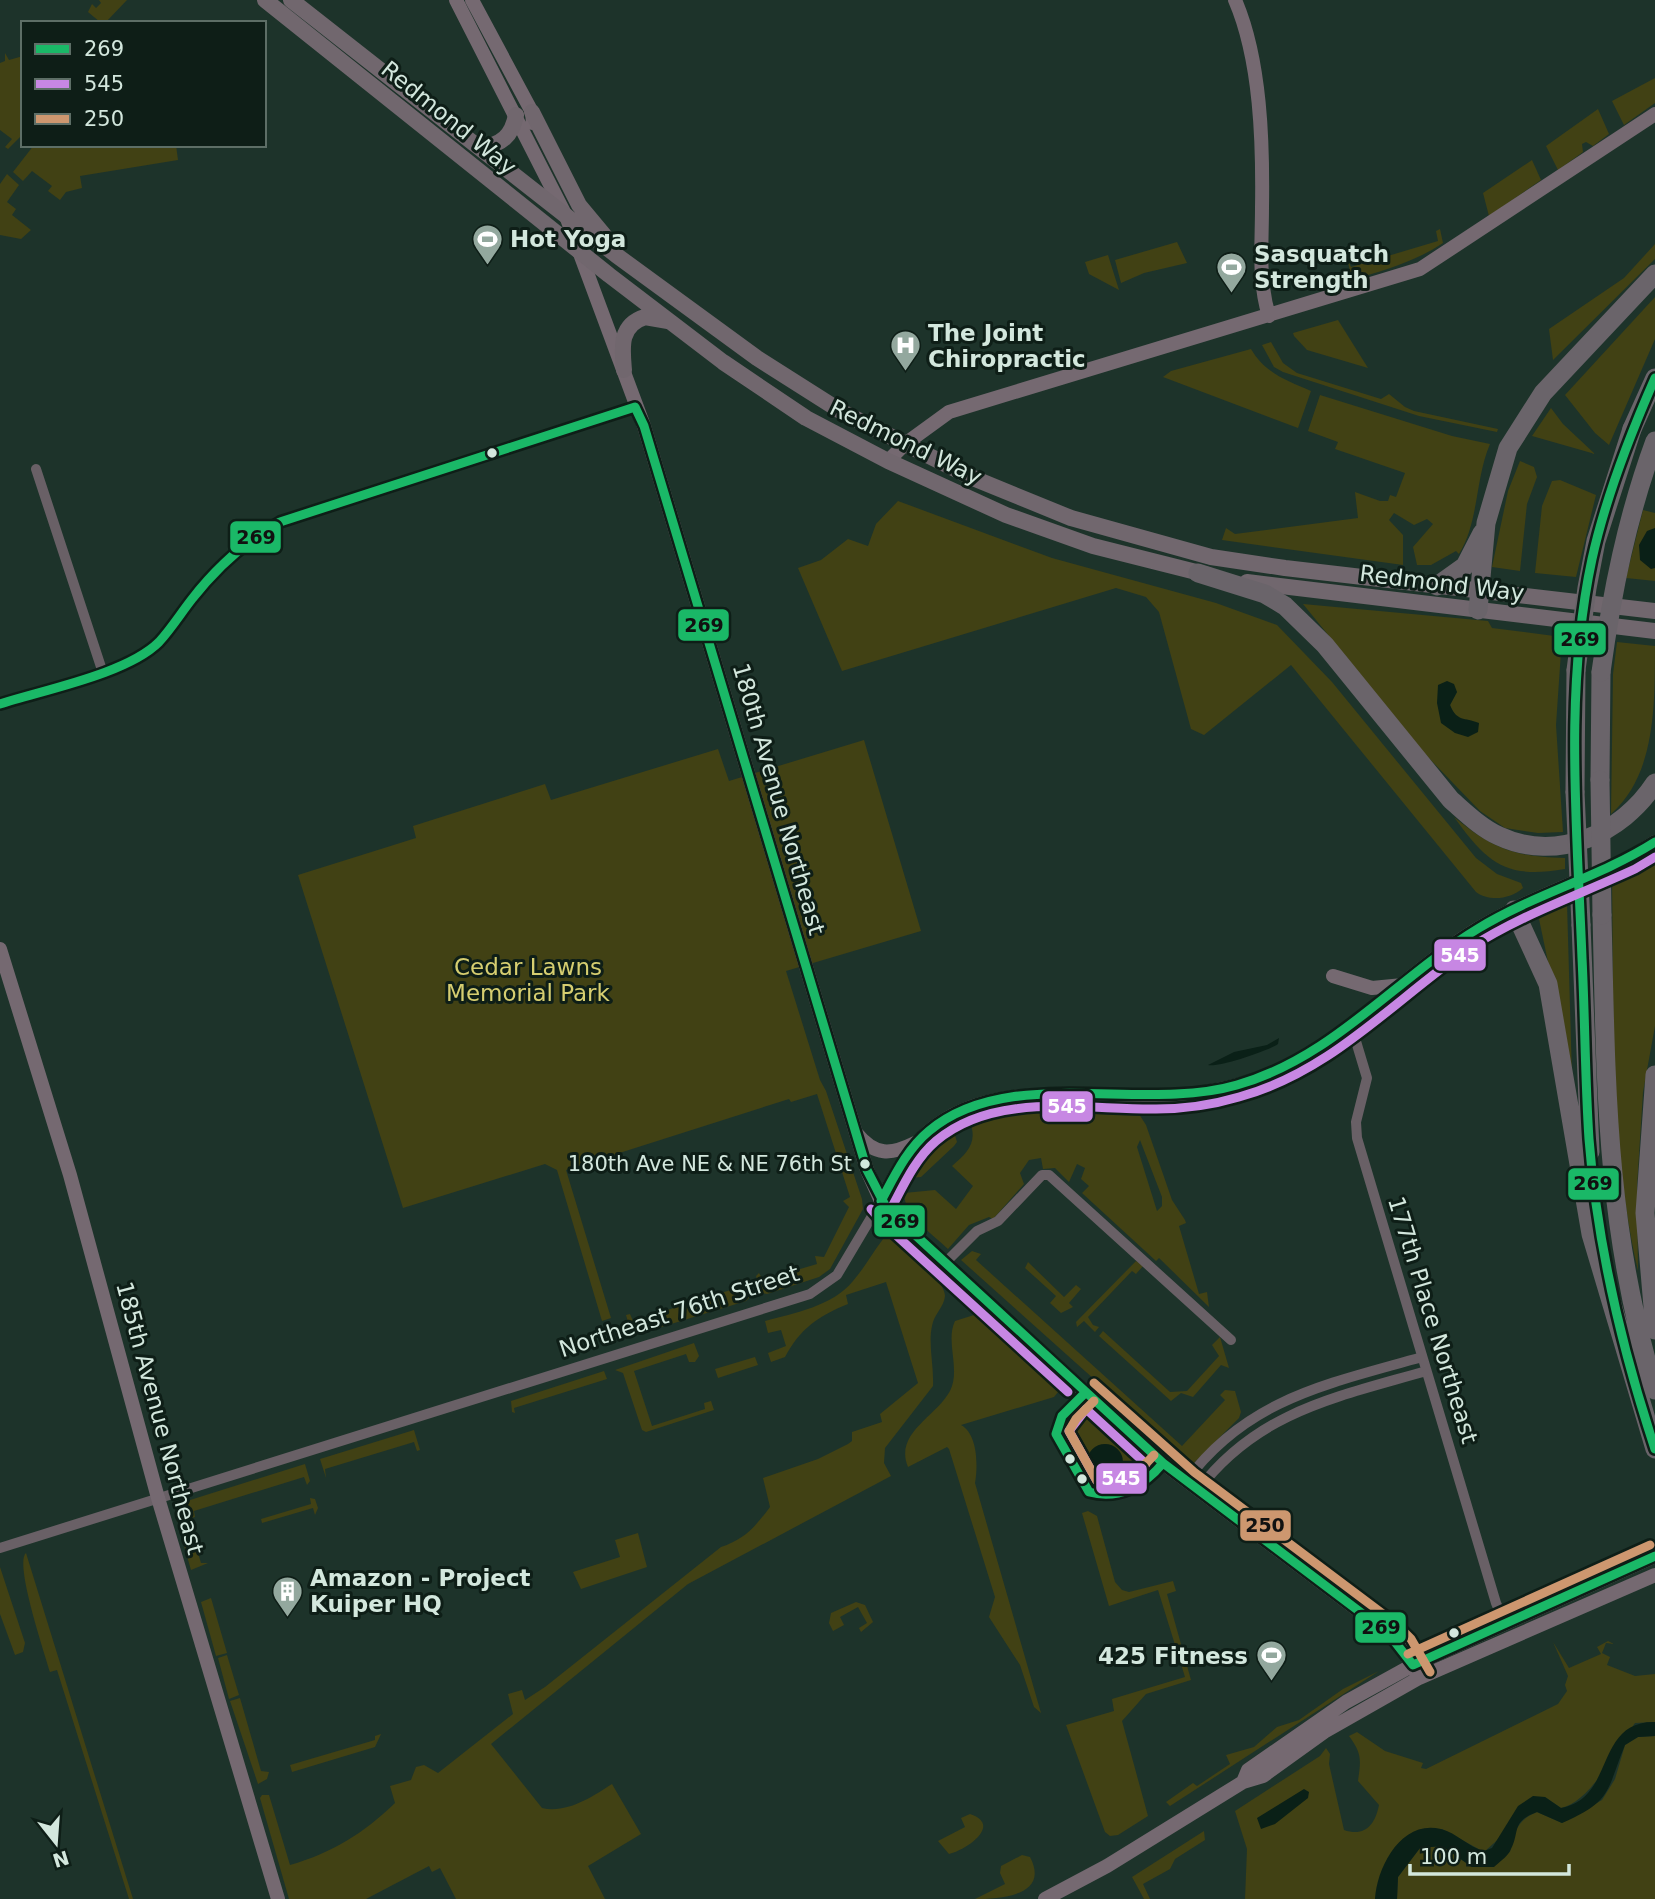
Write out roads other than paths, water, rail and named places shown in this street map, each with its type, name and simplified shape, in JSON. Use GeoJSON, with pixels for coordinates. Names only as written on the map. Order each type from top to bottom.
{"type":"FeatureCollection","features":[{"type":"Feature","properties":{"kind":"highway"},"geometry":{"type":"LineString","coordinates":[[1437,586],[1465,566],[1486,523],[1512,440],[1544,393],[1655,274]]}},
{"type":"Feature","properties":{"kind":"highway"},"geometry":{"type":"LineString","coordinates":[[1612,1306],[1589,1139],[1575,792],[1576,670],[1587,588],[1597,541],[1632,429],[1655,378]]}},
{"type":"Feature","properties":{"kind":"highway"},"geometry":{"type":"LineString","coordinates":[[1655,441],[1634,498],[1612,593],[1601,673],[1600,780],[1608,1135],[1613,1194],[1630,1295],[1655,1390]]}},
{"type":"Feature","properties":{"kind":"highway"},"geometry":{"type":"LineString","coordinates":[[1480,601],[1486,523]]}},
{"type":"Feature","properties":{"kind":"highway"},"geometry":{"type":"LineString","coordinates":[[1198,572],[1265,594],[1285,606],[1325,645],[1451,800],[1499,836],[1525,845],[1550,847],[1573,844],[1601,833],[1628,816],[1643,801],[1655,783]]}},
{"type":"Feature","properties":{"kind":"highway"},"geometry":{"type":"LineString","coordinates":[[1514,910],[1548,984],[1591,1234],[1655,1449]]}},
{"type":"Feature","properties":{"kind":"highway"},"geometry":{"type":"LineString","coordinates":[[1655,1075],[1645,1213],[1655,1330]]}},
{"type":"Feature","properties":{"kind":"main road","name":"Redmond Way"},"geometry":{"type":"LineString","coordinates":[[265,0],[579,250],[780,402],[963,498],[1049,532],[1137,558],[1198,572],[1312,591],[1655,611]]}},
{"type":"Feature","properties":{"kind":"main road","name":"Redmond Way"},"geometry":{"type":"LineString","coordinates":[[291,0],[616,255],[794,383],[973,478],[1060,513],[1169,547],[1250,564],[1437,586],[1480,601],[1655,631]]}},
{"type":"Feature","properties":{"kind":"main road"},"geometry":{"type":"LineString","coordinates":[[329,50],[354,58],[375,75],[398,85]]}},
{"type":"Feature","properties":{"kind":"main road"},"geometry":{"type":"LineString","coordinates":[[481,148],[504,141],[524,114],[579,205],[612,243],[616,255]]}},
{"type":"Feature","properties":{"kind":"main road"},"geometry":{"type":"LineString","coordinates":[[624,370],[623,339],[634,322],[653,316],[676,324]]}},
{"type":"Feature","properties":{"kind":"street"},"geometry":{"type":"LineString","coordinates":[[456,0],[524,114]]}},
{"type":"Feature","properties":{"kind":"street"},"geometry":{"type":"LineString","coordinates":[[472,0],[524,114]]}},
{"type":"Feature","properties":{"kind":"street"},"geometry":{"type":"LineString","coordinates":[[1235,0],[1252,64],[1259,120],[1263,298],[1269,316]]}},
{"type":"Feature","properties":{"kind":"street","name":"180th Avenue Northeast"},"geometry":{"type":"LineString","coordinates":[[524,114],[624,370],[658,473],[855,1131],[867,1170],[881,1201]]}},
{"type":"Feature","properties":{"kind":"street"},"geometry":{"type":"LineString","coordinates":[[888,461],[905,444],[949,412],[1400,277],[1430,264],[1655,114]]}},
{"type":"Feature","properties":{"kind":"street"},"geometry":{"type":"LineString","coordinates":[[0,704],[124,663],[158,642],[199,588],[234,550],[255,533],[280,522],[635,407]]}},
{"type":"Feature","properties":{"kind":"street"},"geometry":{"type":"LineString","coordinates":[[36,469],[102,670]]}},
{"type":"Feature","properties":{"kind":"street","name":"Northeast 76th Street"},"geometry":{"type":"LineString","coordinates":[[0,1548],[810,1294],[837,1275],[919,1141],[956,1113],[996,1099],[1163,1097],[1237,1085],[1303,1059],[1352,1028],[1459,940],[1514,910],[1630,858],[1655,842]]}},
{"type":"Feature","properties":{"kind":"street","name":"185th Avenue Northeast"},"geometry":{"type":"LineString","coordinates":[[0,949],[70,1175],[158,1498],[278,1899]]}},
{"type":"Feature","properties":{"kind":"street"},"geometry":{"type":"LineString","coordinates":[[1333,976],[1372,988],[1405,985]]}},
{"type":"Feature","properties":{"kind":"street","name":"177th Place Northeast"},"geometry":{"type":"LineString","coordinates":[[1352,1028],[1367,1078],[1356,1122],[1357,1138],[1496,1603],[1504,1622]]}},
{"type":"Feature","properties":{"kind":"street"},"geometry":{"type":"LineString","coordinates":[[855,1131],[867,1146],[884,1153],[897,1152],[919,1141]]}},
{"type":"Feature","properties":{"kind":"street"},"geometry":{"type":"LineString","coordinates":[[945,1263],[977,1231],[998,1221],[1042,1175],[1049,1175],[1231,1340]]}},
{"type":"Feature","properties":{"kind":"street"},"geometry":{"type":"LineString","coordinates":[[881,1201],[945,1263],[1192,1486],[1388,1633],[1416,1671]]}},
{"type":"Feature","properties":{"kind":"street"},"geometry":{"type":"LineString","coordinates":[[1192,1486],[1206,1454],[1249,1418],[1285,1399],[1422,1357]]}},
{"type":"Feature","properties":{"kind":"street"},"geometry":{"type":"LineString","coordinates":[[1192,1486],[1238,1446],[1292,1412],[1426,1371]]}},
{"type":"Feature","properties":{"kind":"street"},"geometry":{"type":"LineString","coordinates":[[1045,1899],[1107,1866],[1243,1782],[1248,1770],[1318,1721],[1504,1622],[1655,1556]]}},
{"type":"Feature","properties":{"kind":"street"},"geometry":{"type":"LineString","coordinates":[[1416,1671],[1655,1575]]}},
{"type":"Feature","properties":{"kind":"place","name":"Hot Yoga"},"geometry":{"type":"Point","coordinates":[487,266]}},
{"type":"Feature","properties":{"kind":"place","name":"Sasquatch Strength"},"geometry":{"type":"Point","coordinates":[1231,294]}},
{"type":"Feature","properties":{"kind":"place","name":"The Joint Chiropractic"},"geometry":{"type":"Point","coordinates":[905,373]}},
{"type":"Feature","properties":{"kind":"place","name":"180th Ave NE & NE 76th St"},"geometry":{"type":"Point","coordinates":[865,1164]}},
{"type":"Feature","properties":{"kind":"place","name":"Amazon - Project Kuiper HQ"},"geometry":{"type":"Point","coordinates":[287,1618]}},
{"type":"Feature","properties":{"kind":"place","name":"425 Fitness"},"geometry":{"type":"Point","coordinates":[1271,1683]}},
{"type":"Feature","properties":{"kind":"park label","name":"Cedar Lawns Memorial Park"},"geometry":{"type":"Point","coordinates":[528,980]}}]}
